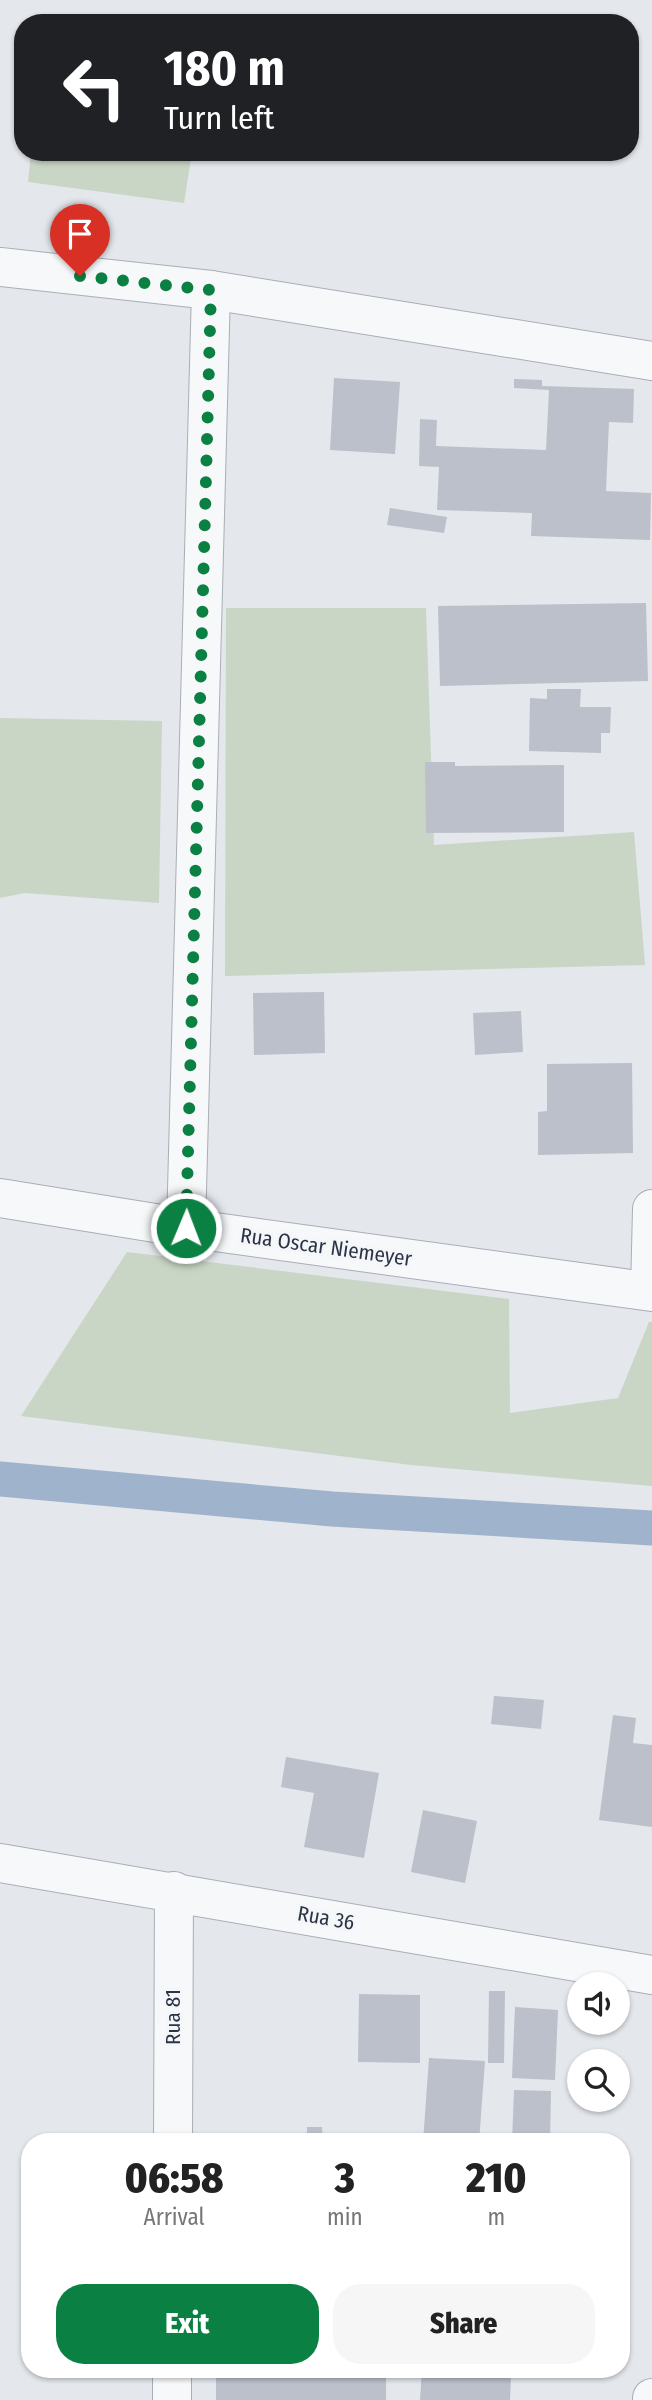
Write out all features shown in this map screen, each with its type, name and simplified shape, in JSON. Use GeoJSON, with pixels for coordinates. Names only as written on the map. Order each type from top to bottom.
{"type":"FeatureCollection","features":[{"type":"Feature","properties":{"kind":"street"},"geometry":{"type":"LineString","coordinates":[[0,267],[211,290],[652,361]]}},
{"type":"Feature","properties":{"kind":"street"},"geometry":{"type":"LineString","coordinates":[[186,1228],[211,290]]}},
{"type":"Feature","properties":{"kind":"street","name":"Rua Oscar Niemeyer"},"geometry":{"type":"LineString","coordinates":[[0,1198],[186,1228],[651,1292]]}},
{"type":"Feature","properties":{"kind":"street"},"geometry":{"type":"LineString","coordinates":[[651,1292],[652,1209]]}},
{"type":"Feature","properties":{"kind":"street","name":"Rua 36"},"geometry":{"type":"LineString","coordinates":[[0,1863],[652,1975]]}},
{"type":"Feature","properties":{"kind":"street","name":"Rua 81"},"geometry":{"type":"LineString","coordinates":[[173,2133],[174,1891]]}},
{"type":"Feature","properties":{"kind":"street"},"geometry":{"type":"LineString","coordinates":[[172,2378],[172,2400]]}},
{"type":"Feature","properties":{"kind":"green space"},"geometry":{"type":"Polygon","coordinates":[[[30,161],[191,161],[184,203],[28,182],[30,161]]]}},
{"type":"Feature","properties":{"kind":"green space"},"geometry":{"type":"Polygon","coordinates":[[[226,608],[426,608],[434,845],[634,832],[645,965],[225,976],[226,608]]]}},
{"type":"Feature","properties":{"kind":"green space"},"geometry":{"type":"Polygon","coordinates":[[[0,718],[162,721],[159,903],[25,893],[0,898],[0,718]]]}},
{"type":"Feature","properties":{"kind":"green space"},"geometry":{"type":"Polygon","coordinates":[[[127,1252],[509,1299],[510,1413],[618,1398],[649,1322],[652,1322],[652,1486],[411,1465],[21,1416],[127,1252]]]}},
{"type":"Feature","properties":{"kind":"building"},"geometry":{"type":"Polygon","coordinates":[[[334,378],[400,382],[395,454],[330,450],[334,378]]]}},
{"type":"Feature","properties":{"kind":"building"},"geometry":{"type":"Polygon","coordinates":[[[514,379],[542,380],[542,386],[634,389],[633,423],[609,422],[606,491],[651,493],[650,540],[531,536],[532,513],[437,510],[439,467],[419,466],[420,419],[437,420],[436,446],[546,450],[549,390],[514,388],[514,379]]]}},
{"type":"Feature","properties":{"kind":"building"},"geometry":{"type":"Polygon","coordinates":[[[390,508],[447,517],[444,533],[387,525],[390,508]]]}},
{"type":"Feature","properties":{"kind":"building"},"geometry":{"type":"Polygon","coordinates":[[[646,603],[648,681],[440,686],[438,606],[646,603]]]}},
{"type":"Feature","properties":{"kind":"building"},"geometry":{"type":"Polygon","coordinates":[[[547,689],[581,689],[580,707],[611,707],[610,733],[601,733],[601,753],[529,751],[530,698],[547,699],[547,689]]]}},
{"type":"Feature","properties":{"kind":"building"},"geometry":{"type":"Polygon","coordinates":[[[425,762],[455,762],[455,766],[564,765],[564,832],[426,833],[425,762]]]}},
{"type":"Feature","properties":{"kind":"building"},"geometry":{"type":"Polygon","coordinates":[[[324,992],[325,1053],[254,1055],[253,993],[324,992]]]}},
{"type":"Feature","properties":{"kind":"building"},"geometry":{"type":"Polygon","coordinates":[[[521,1011],[523,1052],[475,1055],[473,1013],[521,1011]]]}},
{"type":"Feature","properties":{"kind":"building"},"geometry":{"type":"Polygon","coordinates":[[[632,1063],[633,1153],[538,1155],[538,1112],[547,1111],[547,1064],[632,1063]]]}},
{"type":"Feature","properties":{"kind":"building"},"geometry":{"type":"Polygon","coordinates":[[[494,1696],[544,1700],[541,1729],[491,1724],[494,1696]]]}},
{"type":"Feature","properties":{"kind":"building"},"geometry":{"type":"Polygon","coordinates":[[[613,1715],[636,1718],[633,1743],[652,1745],[652,1827],[599,1820],[613,1715]]]}},
{"type":"Feature","properties":{"kind":"building"},"geometry":{"type":"Polygon","coordinates":[[[286,1757],[379,1773],[364,1858],[304,1847],[314,1793],[281,1787],[286,1757]]]}},
{"type":"Feature","properties":{"kind":"building"},"geometry":{"type":"Polygon","coordinates":[[[423,1810],[477,1821],[465,1883],[411,1872],[423,1810]]]}},
{"type":"Feature","properties":{"kind":"building"},"geometry":{"type":"Polygon","coordinates":[[[489,1991],[505,1991],[504,2063],[488,2063],[489,1991]]]}},
{"type":"Feature","properties":{"kind":"building"},"geometry":{"type":"Polygon","coordinates":[[[359,1994],[420,1995],[420,2063],[358,2062],[359,1994]]]}},
{"type":"Feature","properties":{"kind":"building"},"geometry":{"type":"Polygon","coordinates":[[[515,2007],[558,2010],[555,2080],[512,2078],[515,2007]]]}},
{"type":"Feature","properties":{"kind":"building"},"geometry":{"type":"Polygon","coordinates":[[[429,2058],[485,2061],[480,2133],[424,2133],[429,2058]]]}},
{"type":"Feature","properties":{"kind":"building"},"geometry":{"type":"Polygon","coordinates":[[[514,2090],[551,2091],[550,2133],[512,2133],[514,2090]]]}},
{"type":"Feature","properties":{"kind":"building"},"geometry":{"type":"Polygon","coordinates":[[[307,2127],[322,2127],[322,2133],[307,2133],[307,2127]]]}},
{"type":"Feature","properties":{"kind":"building"},"geometry":{"type":"Polygon","coordinates":[[[216,2378],[386,2378],[386,2400],[216,2400],[216,2378]]]}},
{"type":"Feature","properties":{"kind":"building"},"geometry":{"type":"Polygon","coordinates":[[[421,2378],[511,2378],[510,2400],[420,2400],[421,2378]]]}},
{"type":"Feature","properties":{"kind":"waterway"},"geometry":{"type":"LineString","coordinates":[[0,1479],[332,1509],[652,1528]]}},
{"type":"Feature","properties":{"kind":"route"},"geometry":{"type":"LineString","coordinates":[[80,276],[211,290],[186,1228]]}}]}
